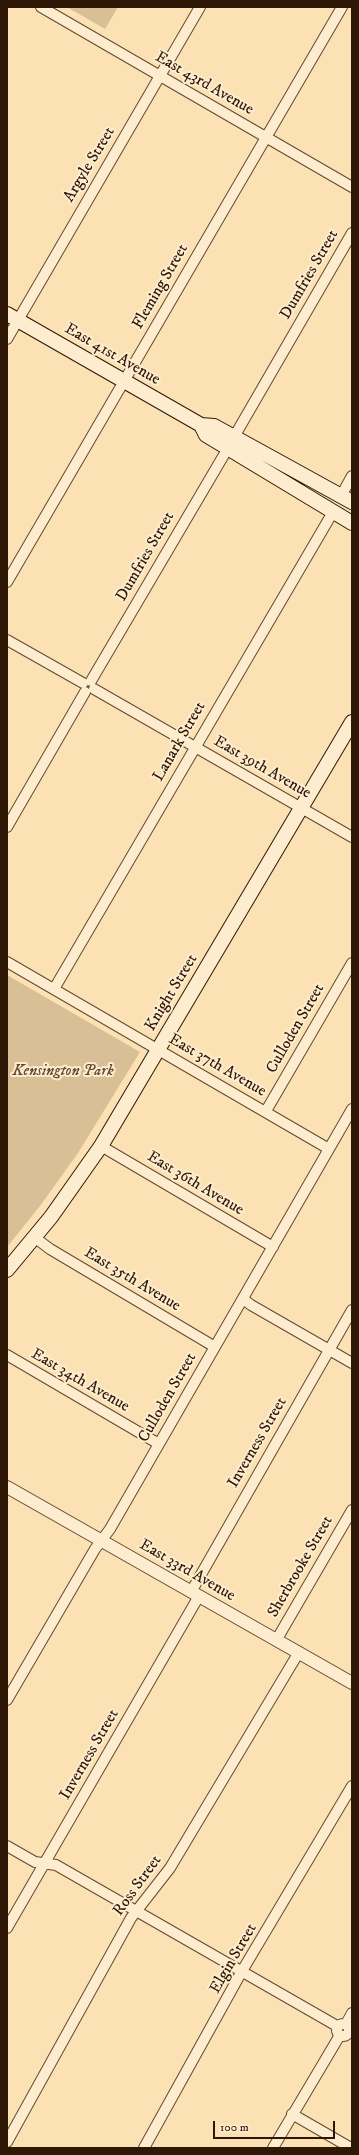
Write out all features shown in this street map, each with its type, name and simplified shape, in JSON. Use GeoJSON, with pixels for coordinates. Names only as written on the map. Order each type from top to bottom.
{"type":"FeatureCollection","features":[{"type":"Feature","properties":{"kind":"main road","name":"East 41st Avenue"},"geometry":{"type":"LineString","coordinates":[[12,317],[201,425],[214,426],[231,443],[333,512],[352,522]]}},
{"type":"Feature","properties":{"kind":"main road","name":"East 41st Avenue"},"geometry":{"type":"LineString","coordinates":[[231,443],[346,499]]}},
{"type":"Feature","properties":{"kind":"main road","name":"Knight Street"},"geometry":{"type":"LineString","coordinates":[[7,1270],[34,1238],[101,1146],[352,722]]}},
{"type":"Feature","properties":{"kind":"street","name":"East 43rd Avenue"},"geometry":{"type":"LineString","coordinates":[[41,7],[352,187]]}},
{"type":"Feature","properties":{"kind":"street","name":"Argyle Street"},"geometry":{"type":"LineString","coordinates":[[7,339],[12,317],[160,76],[200,7]]}},
{"type":"Feature","properties":{"kind":"street","name":"Fleming Street"},"geometry":{"type":"LineString","coordinates":[[7,582],[342,7]]}},
{"type":"Feature","properties":{"kind":"street","name":"Dumfries Street"},"geometry":{"type":"LineString","coordinates":[[7,827],[352,233]]}},
{"type":"Feature","properties":{"kind":"street"},"geometry":{"type":"LineString","coordinates":[[346,499],[352,476]]}},
{"type":"Feature","properties":{"kind":"street","name":"Lanark Street"},"geometry":{"type":"LineString","coordinates":[[54,989],[194,747],[333,512]]}},
{"type":"Feature","properties":{"kind":"street","name":"East 39th Avenue"},"geometry":{"type":"LineString","coordinates":[[7,640],[352,837]]}},
{"type":"Feature","properties":{"kind":"street","name":"East 37th Avenue"},"geometry":{"type":"LineString","coordinates":[[7,962],[266,1111],[329,1149]]}},
{"type":"Feature","properties":{"kind":"street","name":"Culloden Street"},"geometry":{"type":"LineString","coordinates":[[266,1111],[352,963]]}},
{"type":"Feature","properties":{"kind":"street","name":"Culloden Street"},"geometry":{"type":"LineString","coordinates":[[7,1700],[159,1444],[352,1109]]}},
{"type":"Feature","properties":{"kind":"street","name":"East 36th Avenue"},"geometry":{"type":"LineString","coordinates":[[101,1146],[273,1248]]}},
{"type":"Feature","properties":{"kind":"street","name":"East 35th Avenue"},"geometry":{"type":"LineString","coordinates":[[34,1238],[215,1347]]}},
{"type":"Feature","properties":{"kind":"street"},"geometry":{"type":"LineString","coordinates":[[243,1299],[352,1363]]}},
{"type":"Feature","properties":{"kind":"street","name":"Inverness Street"},"geometry":{"type":"LineString","coordinates":[[7,1928],[45,1863],[352,1310]]}},
{"type":"Feature","properties":{"kind":"street","name":"East 34th Avenue"},"geometry":{"type":"LineString","coordinates":[[7,1355],[159,1444]]}},
{"type":"Feature","properties":{"kind":"street","name":"East 33rd Avenue"},"geometry":{"type":"LineString","coordinates":[[7,1487],[352,1683]]}},
{"type":"Feature","properties":{"kind":"street","name":"Sherbrooke Street"},"geometry":{"type":"LineString","coordinates":[[276,1639],[352,1510]]}},
{"type":"Feature","properties":{"kind":"street","name":"Ross Street"},"geometry":{"type":"LineString","coordinates":[[7,2142],[136,1911],[170,1868],[299,1652]]}},
{"type":"Feature","properties":{"kind":"street","name":"Elgin Street"},"geometry":{"type":"LineString","coordinates":[[144,2148],[242,1971],[352,1786]]}},
{"type":"Feature","properties":{"kind":"street"},"geometry":{"type":"LineString","coordinates":[[7,1846],[35,1862],[56,1865],[345,2030]]}},
{"type":"Feature","properties":{"kind":"street"},"geometry":{"type":"LineString","coordinates":[[272,2148],[345,2030],[352,2013]]}},
{"type":"Feature","properties":{"kind":"street"},"geometry":{"type":"LineString","coordinates":[[292,2114],[351,2148]]}},
{"type":"Feature","properties":{"kind":"green space"},"geometry":{"type":"Polygon","coordinates":[[[67,7],[118,7],[105,29],[67,7]]]}},
{"type":"Feature","properties":{"kind":"green space","name":"Kensington Park"},"geometry":{"type":"Polygon","coordinates":[[[7,975],[140,1052],[78,1153],[40,1206],[7,1247],[7,975]]]}}]}
